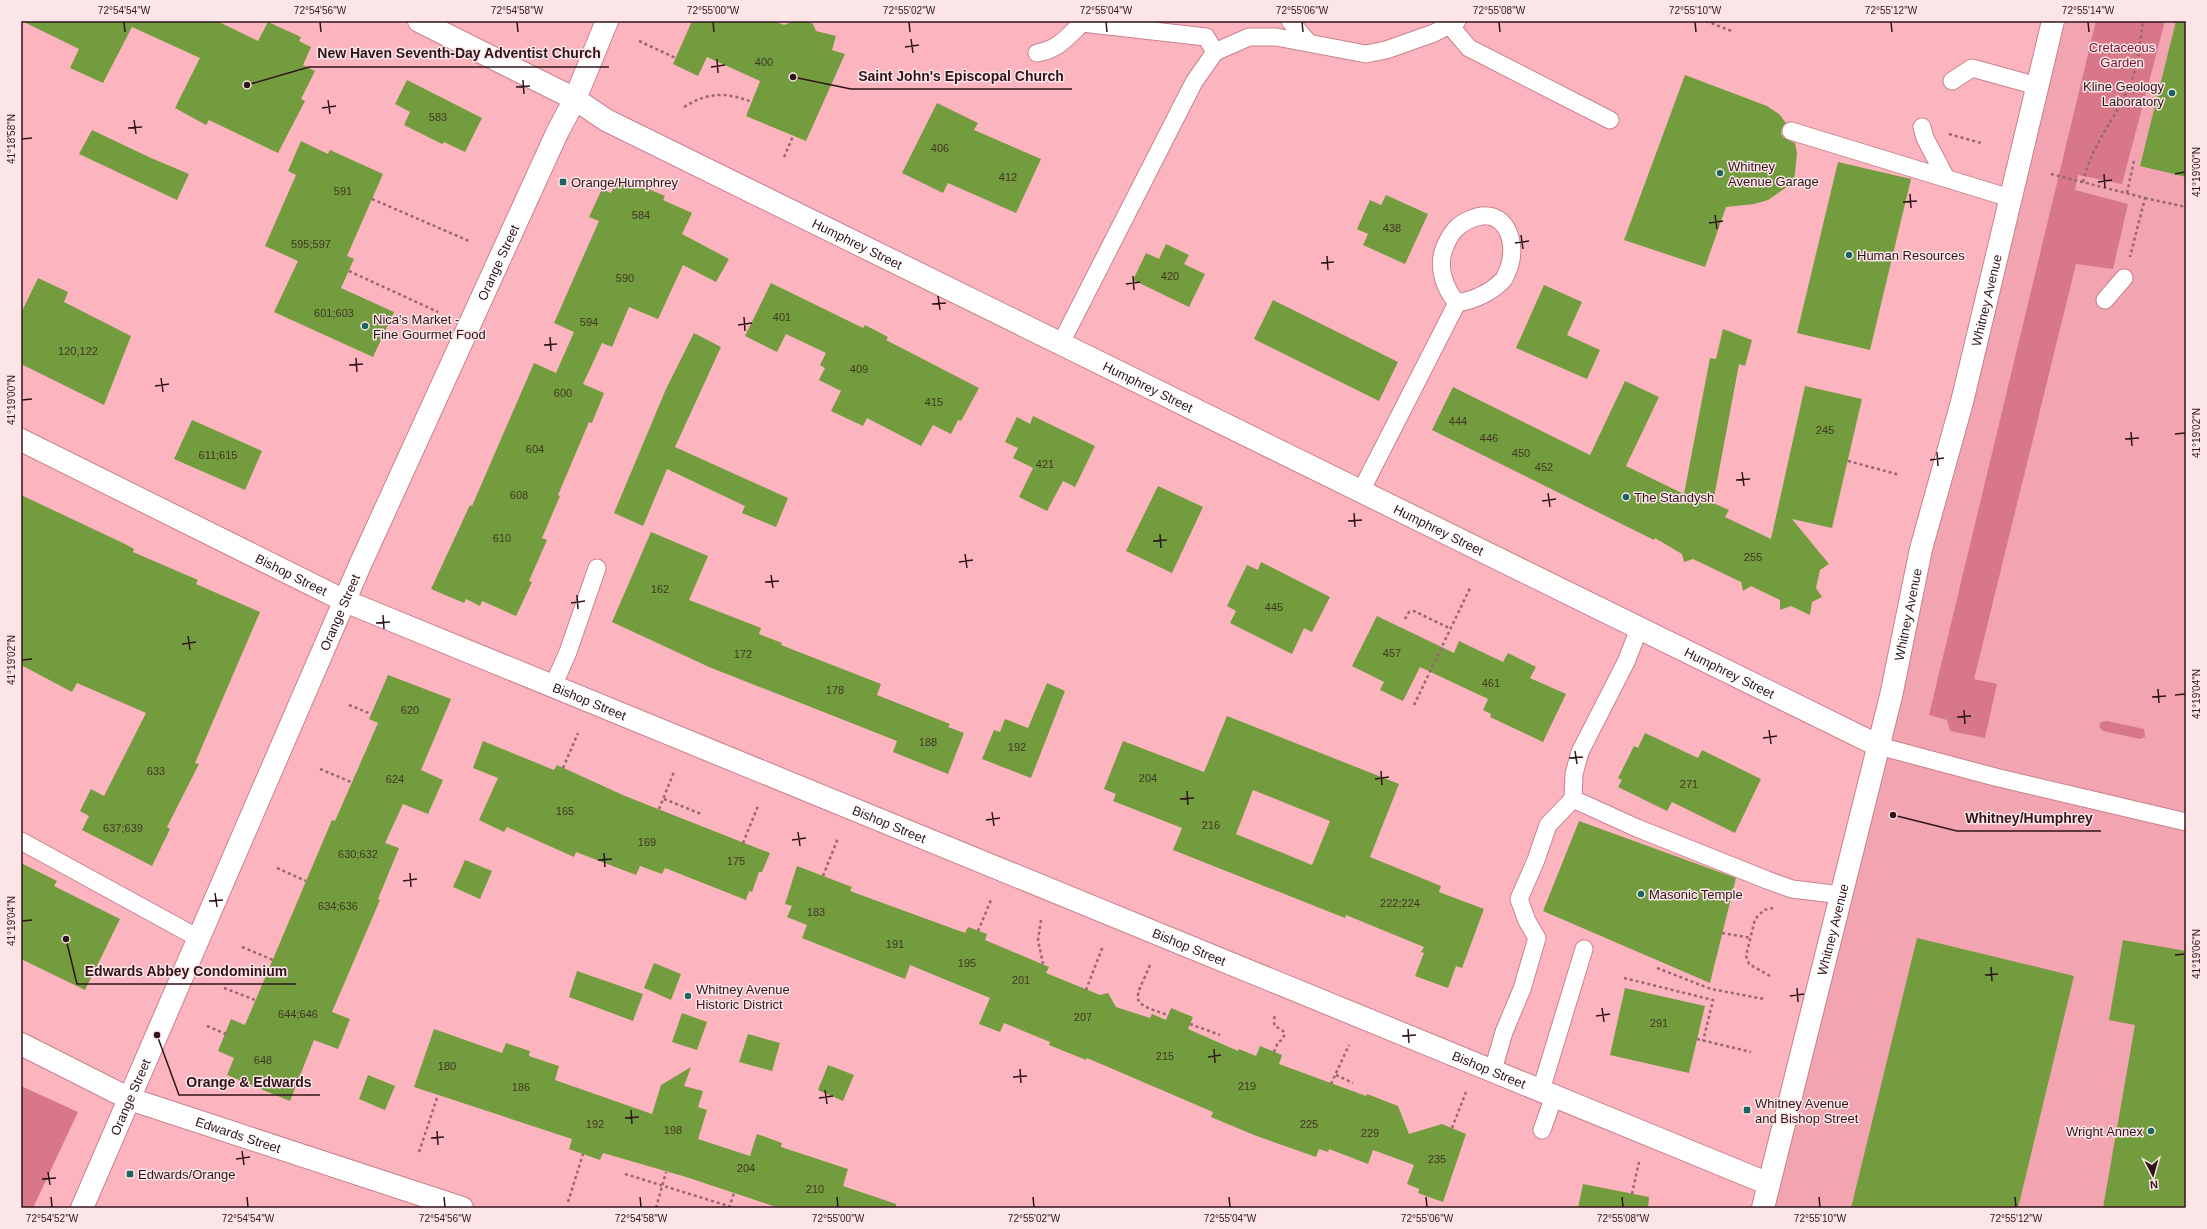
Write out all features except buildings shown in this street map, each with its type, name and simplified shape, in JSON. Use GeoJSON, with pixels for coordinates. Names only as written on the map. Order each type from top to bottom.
{"type":"FeatureCollection","features":[{"type":"Feature","properties":{"kind":"street","name":"Humphrey Street"},"geometry":{"type":"LineString","coordinates":[[419,21],[575,100],[613,123],[1879,746]]}},
{"type":"Feature","properties":{"kind":"street","name":"Orange Street"},"geometry":{"type":"LineString","coordinates":[[82,1208],[200,939],[345,601],[547,155],[575,100],[607,21]]}},
{"type":"Feature","properties":{"kind":"street","name":"Whitney Avenue"},"geometry":{"type":"LineString","coordinates":[[1763,1208],[1879,746],[1921,549],[1962,402],[2053,21]]}},
{"type":"Feature","properties":{"kind":"street","name":"Bishop Street"},"geometry":{"type":"LineString","coordinates":[[21,440],[345,601],[1769,1184]]}},
{"type":"Feature","properties":{"kind":"street","name":"Edwards Street"},"geometry":{"type":"LineString","coordinates":[[21,1044],[130,1099],[462,1208]]}},
{"type":"Feature","properties":{"kind":"lane"},"geometry":{"type":"LineString","coordinates":[[1290,21],[1308,42]]}},
{"type":"Feature","properties":{"kind":"lane"},"geometry":{"type":"LineString","coordinates":[[1037,53],[1051,50],[1062,44],[1081,22],[1205,29],[1215,52]]}},
{"type":"Feature","properties":{"kind":"lane"},"geometry":{"type":"LineString","coordinates":[[1062,343],[1194,82],[1215,52],[1248,37],[1276,37],[1366,54],[1386,50],[1451,23],[1469,48],[1610,120]]}},
{"type":"Feature","properties":{"kind":"lane"},"geometry":{"type":"LineString","coordinates":[[1952,81],[1972,68],[2038,86]]}},
{"type":"Feature","properties":{"kind":"lane"},"geometry":{"type":"LineString","coordinates":[[1922,127],[1925,138],[1946,178]]}},
{"type":"Feature","properties":{"kind":"lane"},"geometry":{"type":"LineString","coordinates":[[1791,131],[2010,198]]}},
{"type":"Feature","properties":{"kind":"lane"},"geometry":{"type":"LineString","coordinates":[[1488,215],[1499,220],[1507,229],[1512,245],[1511,262],[1504,280],[1476,300],[1457,303],[1448,292],[1442,267],[1443,253],[1448,237],[1458,224],[1475,217],[1488,215]]}},
{"type":"Feature","properties":{"kind":"lane"},"geometry":{"type":"LineString","coordinates":[[2105,300],[2124,278]]}},
{"type":"Feature","properties":{"kind":"lane"},"geometry":{"type":"LineString","coordinates":[[1361,491],[1457,303]]}},
{"type":"Feature","properties":{"kind":"lane"},"geometry":{"type":"LineString","coordinates":[[553,686],[568,652],[597,568]]}},
{"type":"Feature","properties":{"kind":"lane"},"geometry":{"type":"LineString","coordinates":[[1492,1070],[1504,1032],[1522,989],[1537,938],[1527,921],[1519,899],[1536,860],[1548,825],[1573,799],[1574,774],[1580,752],[1626,662],[1639,629]]}},
{"type":"Feature","properties":{"kind":"lane"},"geometry":{"type":"LineString","coordinates":[[1879,746],[1995,777],[2186,822]]}},
{"type":"Feature","properties":{"kind":"lane"},"geometry":{"type":"LineString","coordinates":[[1573,799],[1637,828],[1792,889],[1842,895]]}},
{"type":"Feature","properties":{"kind":"lane"},"geometry":{"type":"LineString","coordinates":[[21,841],[200,939]]}},
{"type":"Feature","properties":{"kind":"lane"},"geometry":{"type":"LineString","coordinates":[[1542,1130],[1548,1093],[1584,949]]}},
{"type":"Feature","properties":{"kind":"path"},"geometry":{"type":"LineString","coordinates":[[1706,21],[1734,32]]}},
{"type":"Feature","properties":{"kind":"path"},"geometry":{"type":"LineString","coordinates":[[2083,182],[2091,155],[2131,83],[2136,69],[2143,21]]}},
{"type":"Feature","properties":{"kind":"path"},"geometry":{"type":"LineString","coordinates":[[640,41],[676,58]]}},
{"type":"Feature","properties":{"kind":"path"},"geometry":{"type":"LineString","coordinates":[[684,107],[696,99],[730,94],[752,102]]}},
{"type":"Feature","properties":{"kind":"path"},"geometry":{"type":"LineString","coordinates":[[784,157],[793,136]]}},
{"type":"Feature","properties":{"kind":"path"},"geometry":{"type":"LineString","coordinates":[[2127,193],[2134,161]]}},
{"type":"Feature","properties":{"kind":"path"},"geometry":{"type":"LineString","coordinates":[[2051,174],[2186,207]]}},
{"type":"Feature","properties":{"kind":"path"},"geometry":{"type":"LineString","coordinates":[[2124,278],[2145,198]]}},
{"type":"Feature","properties":{"kind":"path"},"geometry":{"type":"LineString","coordinates":[[372,199],[469,241]]}},
{"type":"Feature","properties":{"kind":"path"},"geometry":{"type":"LineString","coordinates":[[349,271],[438,312]]}},
{"type":"Feature","properties":{"kind":"path"},"geometry":{"type":"LineString","coordinates":[[1848,461],[1900,475]]}},
{"type":"Feature","properties":{"kind":"path"},"geometry":{"type":"LineString","coordinates":[[1414,705],[1471,586]]}},
{"type":"Feature","properties":{"kind":"path"},"geometry":{"type":"LineString","coordinates":[[1405,618],[1409,612],[1414,611],[1451,629]]}},
{"type":"Feature","properties":{"kind":"path"},"geometry":{"type":"LineString","coordinates":[[349,705],[371,714]]}},
{"type":"Feature","properties":{"kind":"path"},"geometry":{"type":"LineString","coordinates":[[563,768],[578,733]]}},
{"type":"Feature","properties":{"kind":"path"},"geometry":{"type":"LineString","coordinates":[[320,769],[351,782]]}},
{"type":"Feature","properties":{"kind":"path"},"geometry":{"type":"LineString","coordinates":[[659,809],[674,772]]}},
{"type":"Feature","properties":{"kind":"path"},"geometry":{"type":"LineString","coordinates":[[664,799],[701,814]]}},
{"type":"Feature","properties":{"kind":"path"},"geometry":{"type":"LineString","coordinates":[[743,843],[758,806]]}},
{"type":"Feature","properties":{"kind":"path"},"geometry":{"type":"LineString","coordinates":[[823,876],[838,838]]}},
{"type":"Feature","properties":{"kind":"path"},"geometry":{"type":"LineString","coordinates":[[277,868],[306,881]]}},
{"type":"Feature","properties":{"kind":"path"},"geometry":{"type":"LineString","coordinates":[[978,931],[991,900]]}},
{"type":"Feature","properties":{"kind":"path"},"geometry":{"type":"LineString","coordinates":[[1770,976],[1749,964],[1746,956],[1755,919],[1759,914],[1771,908],[1776,908]]}},
{"type":"Feature","properties":{"kind":"path"},"geometry":{"type":"LineString","coordinates":[[1041,920],[1038,940],[1043,964]]}},
{"type":"Feature","properties":{"kind":"path"},"geometry":{"type":"LineString","coordinates":[[1722,933],[1751,938]]}},
{"type":"Feature","properties":{"kind":"path"},"geometry":{"type":"LineString","coordinates":[[1086,990],[1103,946]]}},
{"type":"Feature","properties":{"kind":"path"},"geometry":{"type":"LineString","coordinates":[[242,947],[273,960]]}},
{"type":"Feature","properties":{"kind":"path"},"geometry":{"type":"LineString","coordinates":[[1150,965],[1137,996],[1139,1003],[1144,1007],[1168,1015]]}},
{"type":"Feature","properties":{"kind":"path"},"geometry":{"type":"LineString","coordinates":[[1657,968],[1711,989],[1764,999]]}},
{"type":"Feature","properties":{"kind":"path"},"geometry":{"type":"LineString","coordinates":[[1624,978],[1714,1000],[1703,1041]]}},
{"type":"Feature","properties":{"kind":"path"},"geometry":{"type":"LineString","coordinates":[[224,988],[255,1000]]}},
{"type":"Feature","properties":{"kind":"path"},"geometry":{"type":"LineString","coordinates":[[1274,1052],[1278,1042],[1282,1040],[1285,1034],[1284,1031],[1275,1026],[1273,1022],[1275,1015]]}},
{"type":"Feature","properties":{"kind":"path"},"geometry":{"type":"LineString","coordinates":[[1190,1024],[1220,1035]]}},
{"type":"Feature","properties":{"kind":"path"},"geometry":{"type":"LineString","coordinates":[[207,1026],[226,1034]]}},
{"type":"Feature","properties":{"kind":"path"},"geometry":{"type":"LineString","coordinates":[[1697,1039],[1751,1052]]}},
{"type":"Feature","properties":{"kind":"path"},"geometry":{"type":"LineString","coordinates":[[1331,1084],[1349,1045]]}},
{"type":"Feature","properties":{"kind":"path"},"geometry":{"type":"LineString","coordinates":[[1336,1074],[1354,1082]]}},
{"type":"Feature","properties":{"kind":"path"},"geometry":{"type":"LineString","coordinates":[[1452,1128],[1466,1092]]}},
{"type":"Feature","properties":{"kind":"path"},"geometry":{"type":"LineString","coordinates":[[419,1152],[438,1095]]}},
{"type":"Feature","properties":{"kind":"path"},"geometry":{"type":"LineString","coordinates":[[568,1202],[583,1154]]}},
{"type":"Feature","properties":{"kind":"path"},"geometry":{"type":"LineString","coordinates":[[1632,1194],[1639,1162]]}},
{"type":"Feature","properties":{"kind":"path"},"geometry":{"type":"LineString","coordinates":[[656,1208],[666,1172]]}},
{"type":"Feature","properties":{"kind":"path"},"geometry":{"type":"LineString","coordinates":[[625,1174],[735,1208]]}},
{"type":"Feature","properties":{"kind":"path"},"geometry":{"type":"LineString","coordinates":[[729,1207],[734,1193]]}},
{"type":"Feature","properties":{"kind":"shaded area"},"geometry":{"type":"Polygon","coordinates":[[[2053,21],[2186,21],[2186,1208],[1764,1208],[2053,21]]]}},
{"type":"Feature","properties":{"kind":"green space","name":"Cretaceous Garden"},"geometry":{"type":"Polygon","coordinates":[[[2096,21],[2165,21],[2122,184],[2078,175],[2075,190],[2128,204],[2113,269],[2076,264],[1974,679],[1997,684],[1985,738],[1950,731],[1947,720],[1929,715],[2096,21]]]}},
{"type":"Feature","properties":{"kind":"green space"},"geometry":{"type":"Polygon","coordinates":[[[2107,721],[2144,729],[2145,737],[2140,739],[2103,731],[2099,727],[2101,722],[2107,721]]]}},
{"type":"Feature","properties":{"kind":"green space"},"geometry":{"type":"Polygon","coordinates":[[[21,1086],[78,1112],[33,1208],[21,1208],[21,1086]]]}},
{"type":"Feature","properties":{"kind":"place","name":"Saint John's Episcopal Church"},"geometry":{"type":"Point","coordinates":[793,77]}},
{"type":"Feature","properties":{"kind":"place","name":"New Haven Seventh-Day Adventist Church"},"geometry":{"type":"Point","coordinates":[247,85]}},
{"type":"Feature","properties":{"kind":"place","name":"Kline Geology Laboratory"},"geometry":{"type":"Point","coordinates":[2172,93]}},
{"type":"Feature","properties":{"kind":"place","name":"Whitney Avenue Garage"},"geometry":{"type":"Point","coordinates":[1720,173]}},
{"type":"Feature","properties":{"kind":"place","name":"Orange/Humphrey"},"geometry":{"type":"Point","coordinates":[563,182]}},
{"type":"Feature","properties":{"kind":"place","name":"Human Resources"},"geometry":{"type":"Point","coordinates":[1849,255]}},
{"type":"Feature","properties":{"kind":"place","name":"Nica's Market - Fine Gourmet Food"},"geometry":{"type":"Point","coordinates":[365,326]}},
{"type":"Feature","properties":{"kind":"place","name":"The Standysh"},"geometry":{"type":"Point","coordinates":[1626,497]}},
{"type":"Feature","properties":{"kind":"place","name":"Whitney/Humphrey"},"geometry":{"type":"Point","coordinates":[1893,815]}},
{"type":"Feature","properties":{"kind":"place","name":"Masonic Temple"},"geometry":{"type":"Point","coordinates":[1641,894]}},
{"type":"Feature","properties":{"kind":"place","name":"Edwards Abbey Condominium"},"geometry":{"type":"Point","coordinates":[66,939]}},
{"type":"Feature","properties":{"kind":"place","name":"Whitney Avenue Historic District"},"geometry":{"type":"Point","coordinates":[688,996]}},
{"type":"Feature","properties":{"kind":"place","name":"Orange & Edwards"},"geometry":{"type":"Point","coordinates":[157,1035]}},
{"type":"Feature","properties":{"kind":"place","name":"Whitney Avenue and Bishop Street"},"geometry":{"type":"Point","coordinates":[1747,1110]}},
{"type":"Feature","properties":{"kind":"place","name":"Wright Annex"},"geometry":{"type":"Point","coordinates":[2151,1131]}},
{"type":"Feature","properties":{"kind":"place","name":"Edwards/Orange"},"geometry":{"type":"Point","coordinates":[130,1174]}}]}
